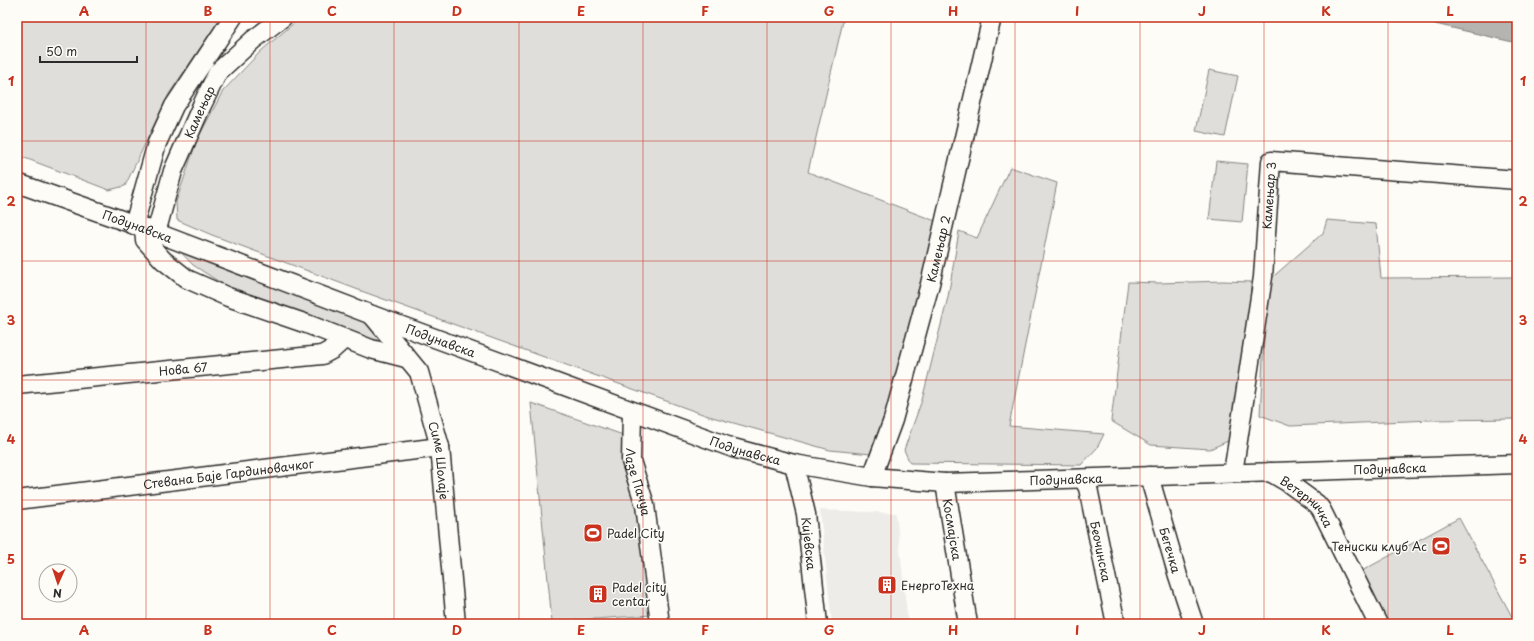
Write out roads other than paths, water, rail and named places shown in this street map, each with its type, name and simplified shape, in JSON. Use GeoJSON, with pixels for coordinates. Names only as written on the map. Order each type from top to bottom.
{"type":"FeatureCollection","features":[{"type":"Feature","properties":{"kind":"street"},"geometry":{"type":"LineString","coordinates":[[233,17],[174,106],[157,143],[145,228],[145,240],[163,260],[187,279],[228,297],[307,324],[371,349],[406,358]]}},
{"type":"Feature","properties":{"kind":"street","name":"Камењар"},"geometry":{"type":"LineString","coordinates":[[145,228],[173,171],[218,72],[253,40],[283,17]]}},
{"type":"Feature","properties":{"kind":"street","name":"Камењар 2"},"geometry":{"type":"LineString","coordinates":[[872,477],[893,420],[930,284],[992,17]]}},
{"type":"Feature","properties":{"kind":"street","name":"Камењар 3"},"geometry":{"type":"LineString","coordinates":[[1233,473],[1263,277],[1271,161],[1517,180]]}},
{"type":"Feature","properties":{"kind":"street","name":"Подунавска"},"geometry":{"type":"LineString","coordinates":[[17,183],[145,228],[372,315],[733,448],[794,464],[872,477],[945,483],[1517,464]]}},
{"type":"Feature","properties":{"kind":"street","name":"Симе Шолаје"},"geometry":{"type":"LineString","coordinates":[[372,315],[419,372],[440,447],[456,624]]}},
{"type":"Feature","properties":{"kind":"street","name":"Нова 67"},"geometry":{"type":"LineString","coordinates":[[17,385],[322,355],[333,349],[344,339]]}},
{"type":"Feature","properties":{"kind":"street","name":"Лазе Пачуа"},"geometry":{"type":"LineString","coordinates":[[632,411],[631,461],[645,505],[660,624]]}},
{"type":"Feature","properties":{"kind":"street","name":"Стевана Баје Гардиновачког"},"geometry":{"type":"LineString","coordinates":[[17,500],[440,447]]}},
{"type":"Feature","properties":{"kind":"street","name":"Кијевска"},"geometry":{"type":"LineString","coordinates":[[794,464],[806,514],[818,624]]}},
{"type":"Feature","properties":{"kind":"street","name":"Ветерничка"},"geometry":{"type":"LineString","coordinates":[[1270,472],[1287,482],[1317,504],[1321,509],[1378,624]]}},
{"type":"Feature","properties":{"kind":"street","name":"Бегечка"},"geometry":{"type":"LineString","coordinates":[[1149,476],[1178,576],[1194,624]]}},
{"type":"Feature","properties":{"kind":"street","name":"Беочинска"},"geometry":{"type":"LineString","coordinates":[[1083,479],[1088,488],[1116,624]]}},
{"type":"Feature","properties":{"kind":"street","name":"Космајска"},"geometry":{"type":"LineString","coordinates":[[945,483],[968,624]]}},
{"type":"Feature","properties":{"kind":"place","name":"Padel City"},"geometry":{"type":"Point","coordinates":[593,533]}},
{"type":"Feature","properties":{"kind":"place","name":"Тениски клуб Ас"},"geometry":{"type":"Point","coordinates":[1441,546]}},
{"type":"Feature","properties":{"kind":"place","name":"ЕнергоТехна"},"geometry":{"type":"Point","coordinates":[887,585]}},
{"type":"Feature","properties":{"kind":"place","name":"Padel city centar"},"geometry":{"type":"Point","coordinates":[598,594]}}]}
